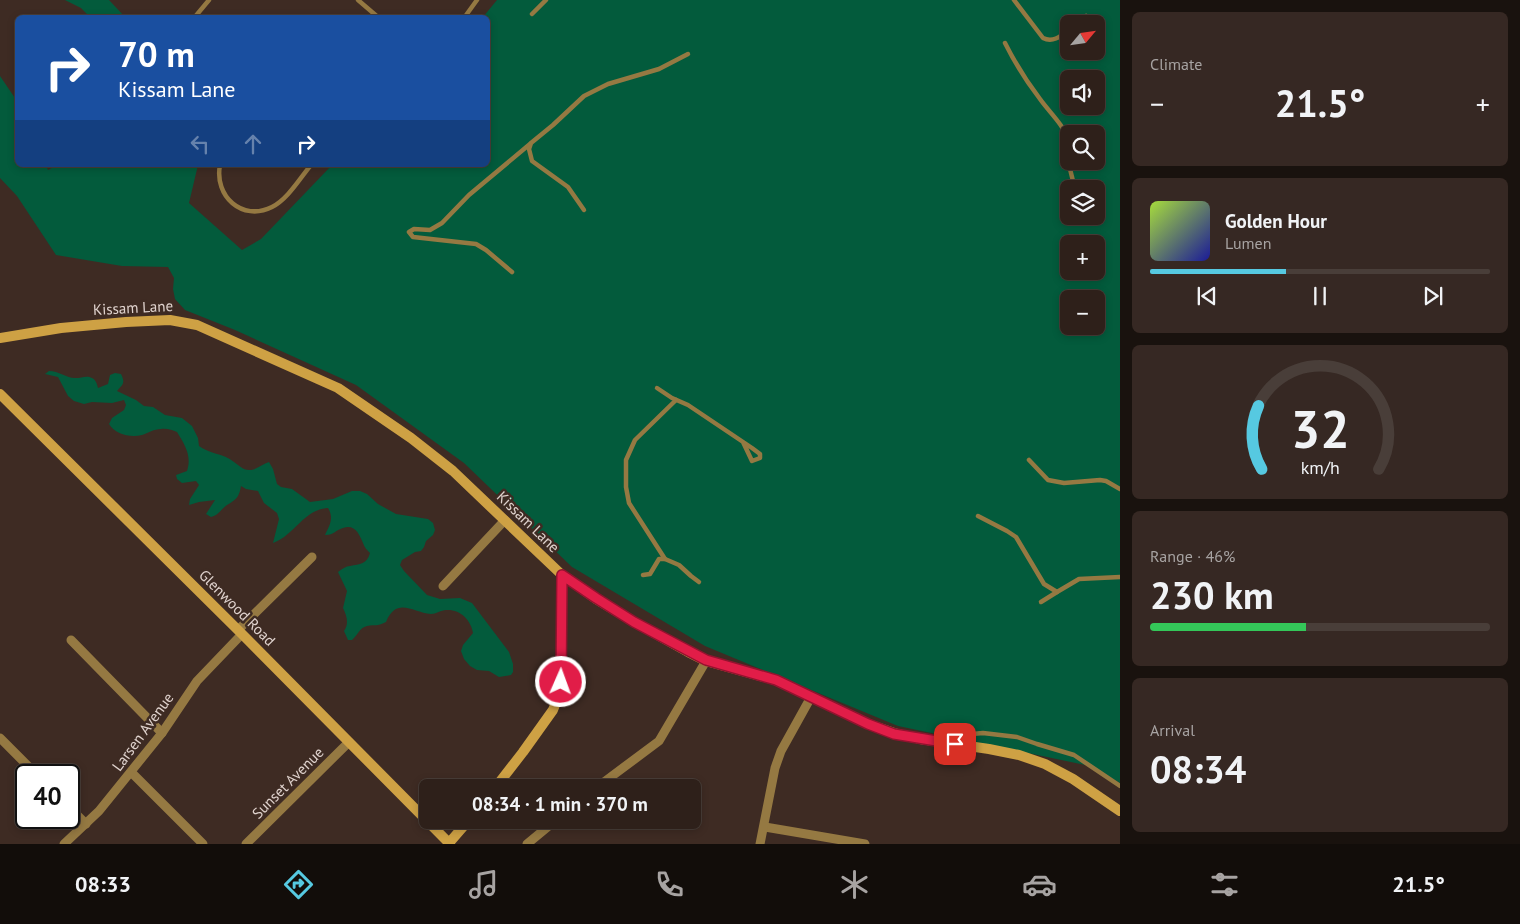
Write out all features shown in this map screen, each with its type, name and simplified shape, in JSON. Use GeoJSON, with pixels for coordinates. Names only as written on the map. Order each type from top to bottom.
{"type":"FeatureCollection","features":[{"type":"Feature","properties":{"kind":"street","name":"Kissam Lane"},"geometry":{"type":"LineString","coordinates":[[0,338],[62,328],[126,322],[170,320],[197,325],[338,388],[411,438],[453,471],[562,575],[634,622],[706,660],[776,680],[868,724],[894,734],[989,749],[1019,755],[1045,764],[1087,788],[1120,811]]}},
{"type":"Feature","properties":{"kind":"street","name":"Glenwood Road"},"geometry":{"type":"LineString","coordinates":[[0,394],[450,844]]}},
{"type":"Feature","properties":{"kind":"street"},"geometry":{"type":"LineString","coordinates":[[443,586],[505,520]]}},
{"type":"Feature","properties":{"kind":"street","name":"Larsen Avenue"},"geometry":{"type":"LineString","coordinates":[[64,844],[99,811],[132,773],[197,681],[240,632],[312,557]]}},
{"type":"Feature","properties":{"kind":"street"},"geometry":{"type":"LineString","coordinates":[[502,779],[553,710],[558,697],[562,652],[562,575]]}},
{"type":"Feature","properties":{"kind":"street"},"geometry":{"type":"LineString","coordinates":[[71,640],[162,733]]}},
{"type":"Feature","properties":{"kind":"street"},"geometry":{"type":"LineString","coordinates":[[608,779],[659,741],[706,660]]}},
{"type":"Feature","properties":{"kind":"street"},"geometry":{"type":"LineString","coordinates":[[760,844],[765,827],[774,768],[781,751],[811,697]]}},
{"type":"Feature","properties":{"kind":"street"},"geometry":{"type":"LineString","coordinates":[[0,738],[26,764]]}},
{"type":"Feature","properties":{"kind":"street","name":"Sunset Avenue"},"geometry":{"type":"LineString","coordinates":[[246,844],[349,742]]}},
{"type":"Feature","properties":{"kind":"street"},"geometry":{"type":"LineString","coordinates":[[132,773],[203,844]]}},
{"type":"Feature","properties":{"kind":"street"},"geometry":{"type":"LineString","coordinates":[[80,818],[86,824]]}},
{"type":"Feature","properties":{"kind":"street"},"geometry":{"type":"LineString","coordinates":[[765,827],[865,844]]}},
{"type":"Feature","properties":{"kind":"street"},"geometry":{"type":"LineString","coordinates":[[450,844],[462,829]]}},
{"type":"Feature","properties":{"kind":"street"},"geometry":{"type":"LineString","coordinates":[[527,844],[545,829]]}},
{"type":"Feature","properties":{"kind":"lane"},"geometry":{"type":"LineString","coordinates":[[196,15],[209,0]]}},
{"type":"Feature","properties":{"kind":"lane"},"geometry":{"type":"LineString","coordinates":[[358,0],[376,15]]}},
{"type":"Feature","properties":{"kind":"lane"},"geometry":{"type":"LineString","coordinates":[[466,15],[477,0]]}},
{"type":"Feature","properties":{"kind":"lane"},"geometry":{"type":"LineString","coordinates":[[532,14],[546,0]]}},
{"type":"Feature","properties":{"kind":"lane"},"geometry":{"type":"LineString","coordinates":[[1014,0],[1043,38],[1048,40],[1060,36]]}},
{"type":"Feature","properties":{"kind":"lane"},"geometry":{"type":"LineString","coordinates":[[1005,44],[1040,100],[1061,125]]}},
{"type":"Feature","properties":{"kind":"lane"},"geometry":{"type":"LineString","coordinates":[[512,272],[476,244],[413,237],[409,232],[414,229],[430,230],[442,223],[469,195],[553,126],[584,96],[608,84],[659,69],[688,54]]}},
{"type":"Feature","properties":{"kind":"lane"},"geometry":{"type":"LineString","coordinates":[[531,143],[529,149],[532,161],[568,187],[584,210]]}},
{"type":"Feature","properties":{"kind":"lane"},"geometry":{"type":"LineString","coordinates":[[220,167],[218,173],[220,187],[225,197],[240,208],[254,211],[265,210],[282,200],[309,167]]}},
{"type":"Feature","properties":{"kind":"lane"},"geometry":{"type":"LineString","coordinates":[[657,388],[688,405],[743,442]]}},
{"type":"Feature","properties":{"kind":"lane"},"geometry":{"type":"LineString","coordinates":[[665,559],[629,502],[626,488],[626,460],[635,440],[676,400]]}},
{"type":"Feature","properties":{"kind":"lane"},"geometry":{"type":"LineString","coordinates":[[1029,460],[1048,480],[1064,483],[1100,480],[1112,483],[1120,489]]}},
{"type":"Feature","properties":{"kind":"lane"},"geometry":{"type":"LineString","coordinates":[[978,516],[1016,537],[1044,584],[1057,592]]}},
{"type":"Feature","properties":{"kind":"lane"},"geometry":{"type":"LineString","coordinates":[[644,575],[650,574],[659,558],[678,565],[699,582]]}},
{"type":"Feature","properties":{"kind":"lane"},"geometry":{"type":"LineString","coordinates":[[1041,602],[1079,579],[1120,577]]}},
{"type":"Feature","properties":{"kind":"lane"},"geometry":{"type":"LineString","coordinates":[[972,734],[984,732],[1017,737],[1074,755],[1120,786]]}},
{"type":"Feature","properties":{"kind":"green space"},"geometry":{"type":"Polygon","coordinates":[[[65,0],[109,0],[123,15],[88,15],[81,8],[65,0]]]}},
{"type":"Feature","properties":{"kind":"green space"},"geometry":{"type":"Polygon","coordinates":[[[497,0],[1120,0],[1120,783],[1090,766],[898,726],[705,646],[572,567],[464,463],[356,385],[235,330],[185,310],[175,299],[173,289],[174,278],[168,267],[122,266],[56,255],[17,196],[0,178],[0,76],[15,98],[15,167],[47,167],[48,170],[53,167],[198,167],[189,203],[242,250],[261,239],[330,167],[490,167],[490,15],[485,15],[497,0]]]}},
{"type":"Feature","properties":{"kind":"green space"},"geometry":{"type":"Polygon","coordinates":[[[49,371],[73,378],[90,377],[95,381],[98,388],[108,384],[110,375],[115,373],[121,374],[123,382],[117,391],[144,406],[153,407],[165,415],[182,418],[192,426],[198,438],[199,446],[207,451],[230,459],[243,469],[253,469],[269,462],[277,484],[281,487],[292,489],[310,502],[333,499],[352,491],[360,491],[396,514],[428,519],[433,523],[435,530],[433,535],[426,541],[421,551],[415,552],[402,560],[400,565],[427,595],[440,599],[460,598],[472,603],[509,652],[513,664],[513,672],[511,675],[499,677],[489,671],[477,670],[470,666],[464,659],[461,651],[463,645],[473,633],[472,628],[464,616],[451,610],[431,614],[400,608],[390,614],[386,622],[364,627],[352,640],[348,640],[344,631],[347,626],[347,620],[343,608],[347,591],[338,572],[347,567],[363,563],[370,553],[354,529],[347,527],[325,535],[330,525],[330,512],[328,508],[320,509],[306,517],[288,534],[273,543],[279,519],[277,513],[264,503],[258,491],[241,486],[235,499],[211,517],[206,514],[215,500],[189,505],[190,499],[199,485],[196,481],[182,483],[177,479],[176,475],[187,471],[189,460],[185,446],[177,432],[158,429],[133,436],[119,433],[109,424],[112,418],[124,410],[126,405],[124,400],[112,403],[92,402],[84,404],[74,401],[68,396],[58,377],[45,374],[49,371]]]}},
{"type":"Feature","properties":{"kind":"route"},"geometry":{"type":"LineString","coordinates":[[561,682],[562,575],[634,622],[706,660],[776,680],[868,724],[894,734],[955,744]]}}]}
